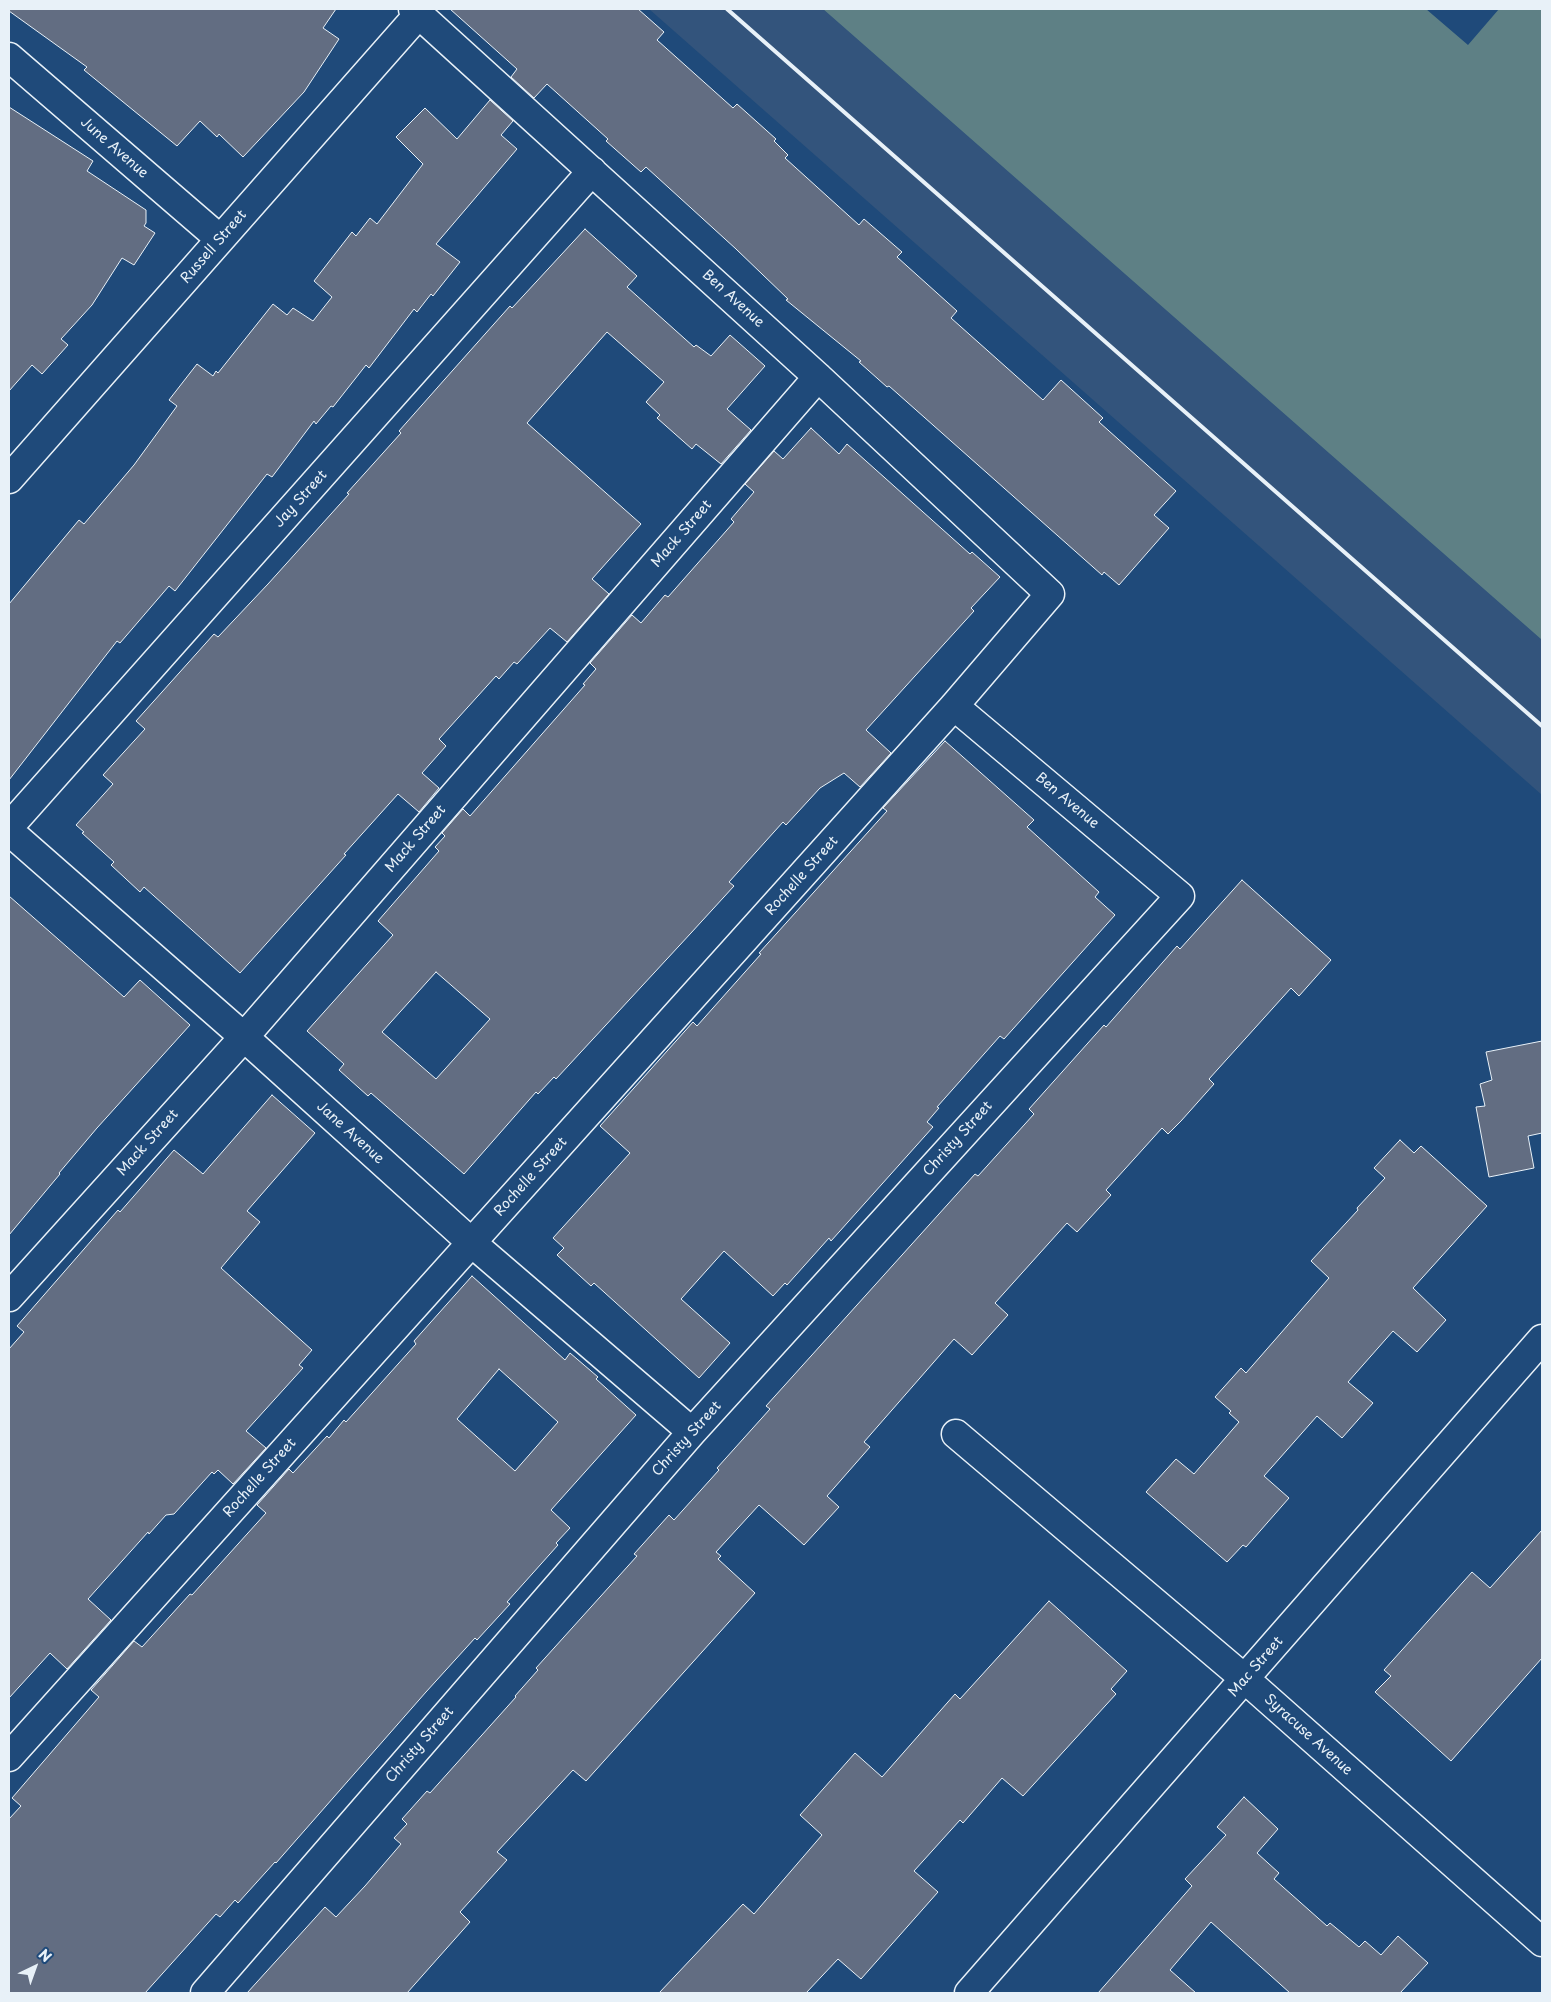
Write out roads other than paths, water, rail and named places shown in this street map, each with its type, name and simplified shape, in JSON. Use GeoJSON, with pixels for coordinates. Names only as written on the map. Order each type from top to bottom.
{"type":"FeatureCollection","features":[{"type":"Feature","properties":{"kind":"street","name":"Ben Avenue"},"geometry":{"type":"LineString","coordinates":[[416,11],[818,377],[1050,594]]}},
{"type":"Feature","properties":{"kind":"street","name":"Russell Street"},"geometry":{"type":"LineString","coordinates":[[14,461],[220,239],[416,11]]}},
{"type":"Feature","properties":{"kind":"street","name":"June Avenue"},"geometry":{"type":"LineString","coordinates":[[9,57],[220,239]]}},
{"type":"Feature","properties":{"kind":"street","name":"Jay Street"},"geometry":{"type":"LineString","coordinates":[[9,827],[592,171]]}},
{"type":"Feature","properties":{"kind":"street","name":"Mack Street"},"geometry":{"type":"LineString","coordinates":[[9,1297],[244,1037],[818,377]]}},
{"type":"Feature","properties":{"kind":"street","name":"Rochelle Street"},"geometry":{"type":"LineString","coordinates":[[9,1757],[954,706],[1050,594]]}},
{"type":"Feature","properties":{"kind":"street","name":"Ben Avenue"},"geometry":{"type":"LineString","coordinates":[[954,706],[1180,896]]}},
{"type":"Feature","properties":{"kind":"street","name":"Jane Avenue"},"geometry":{"type":"LineString","coordinates":[[9,831],[244,1037],[472,1242],[692,1432]]}},
{"type":"Feature","properties":{"kind":"street","name":"Christy Street"},"geometry":{"type":"LineString","coordinates":[[205,1993],[692,1432],[1180,896]]}},
{"type":"Feature","properties":{"kind":"street","name":"Mac Street"},"geometry":{"type":"LineString","coordinates":[[969,1993],[1542,1339]]}},
{"type":"Feature","properties":{"kind":"street","name":"Syracuse Avenue"},"geometry":{"type":"LineString","coordinates":[[956,1434],[1245,1679],[1542,1942]]}},
{"type":"Feature","properties":{"kind":"railway"},"geometry":{"type":"LineString","coordinates":[[727,9],[1542,726]]}}]}
